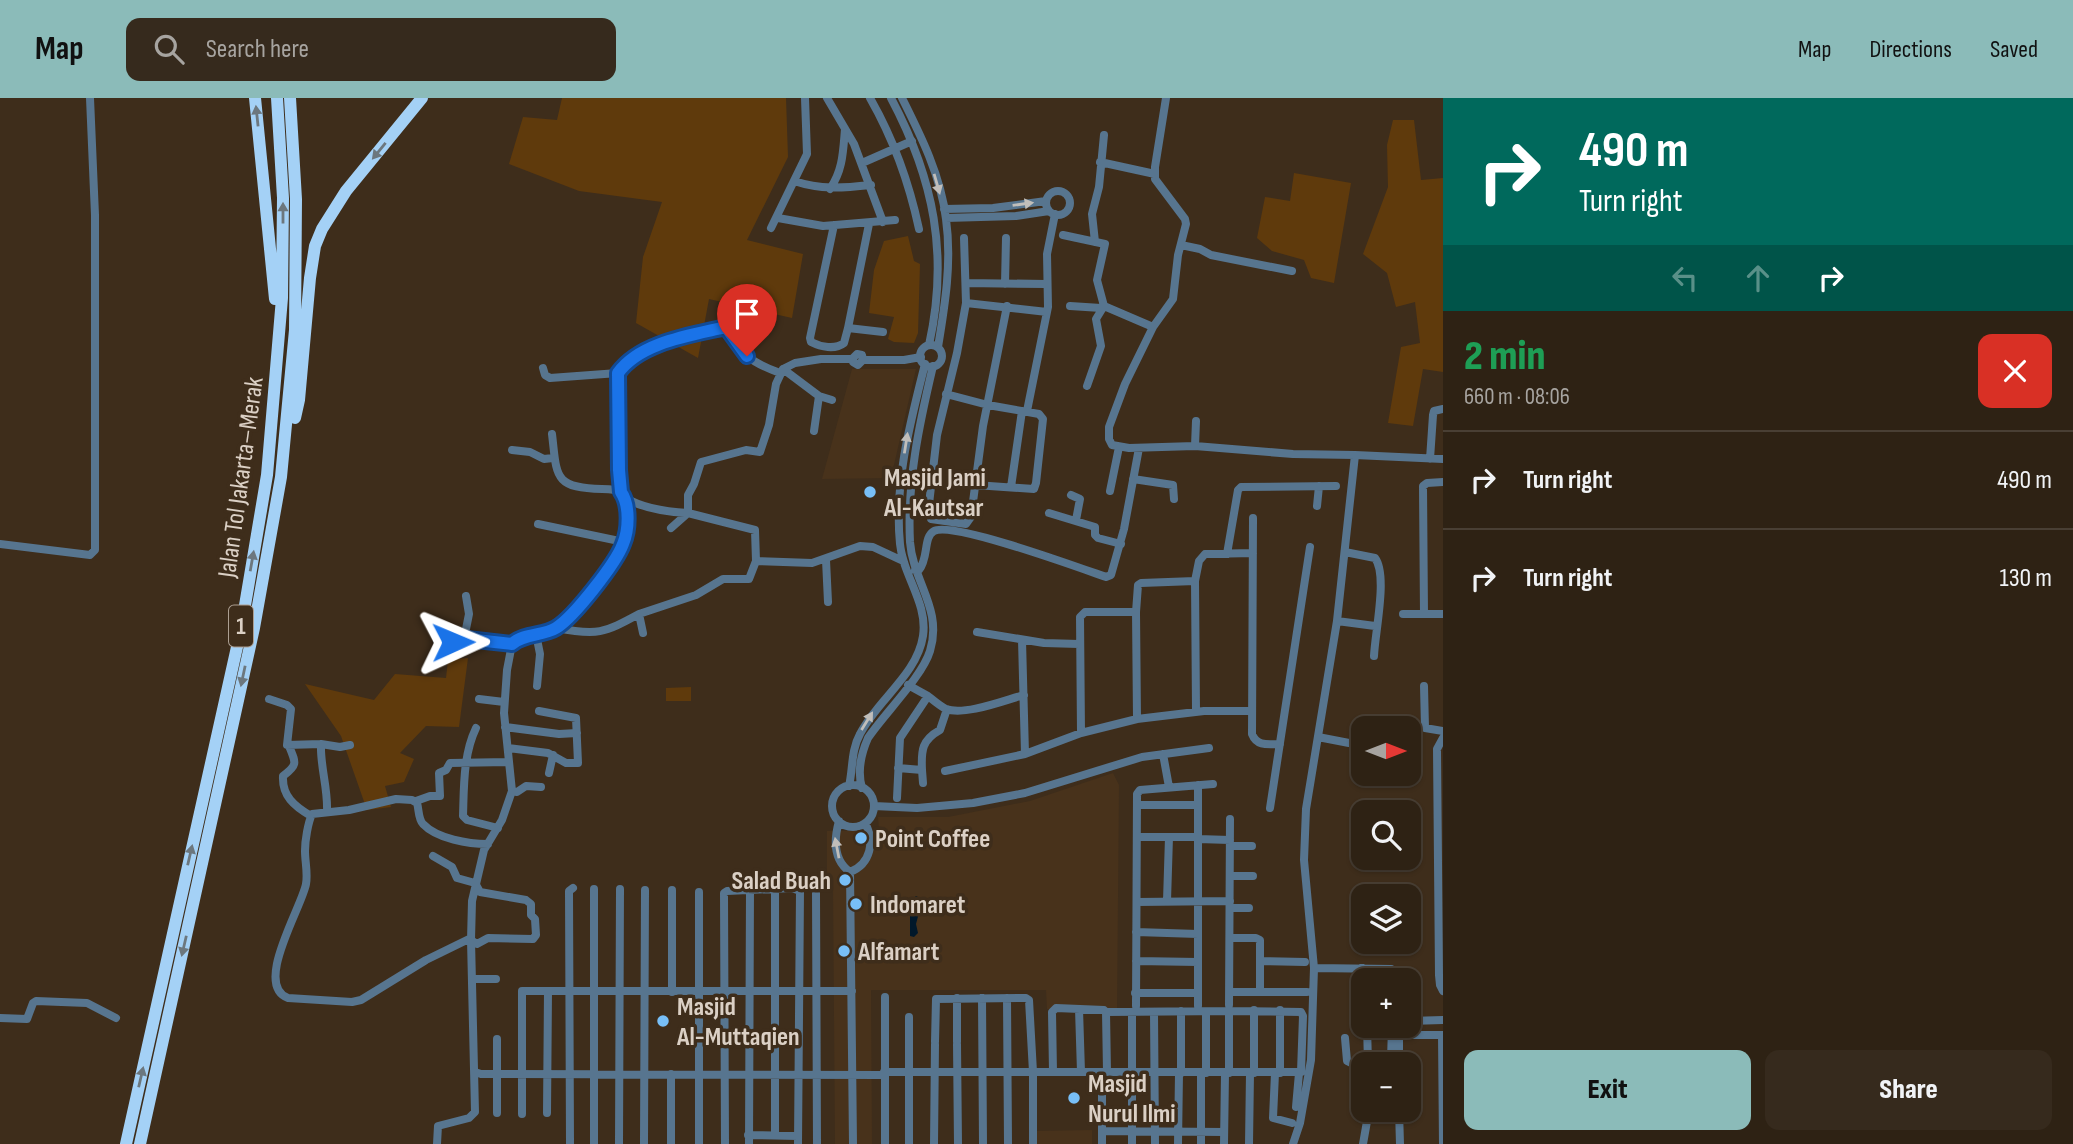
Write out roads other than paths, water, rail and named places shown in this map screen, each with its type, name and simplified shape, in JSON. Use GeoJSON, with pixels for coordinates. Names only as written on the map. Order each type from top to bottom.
{"type":"FeatureCollection","features":[{"type":"Feature","properties":{"kind":"highway"},"geometry":{"type":"LineString","coordinates":[[255,98],[270,234],[279,355]]}},
{"type":"Feature","properties":{"kind":"highway","name":"Jalan Tol Jakarta–Merak"},"geometry":{"type":"LineString","coordinates":[[126,1144],[241,629],[267,475],[282,298],[283,198],[277,98]]}},
{"type":"Feature","properties":{"kind":"highway","name":"Jalan Tol Jakarta–Merak"},"geometry":{"type":"LineString","coordinates":[[140,1144],[254,628],[281,477],[295,330],[296,199],[290,98]]}},
{"type":"Feature","properties":{"kind":"highway"},"geometry":{"type":"LineString","coordinates":[[281,477],[299,400],[310,278],[322,229],[346,191],[422,98]]}},
{"type":"Feature","properties":{"kind":"street"},"geometry":{"type":"LineString","coordinates":[[0,544],[90,555],[95,550],[95,227],[90,98]]}},
{"type":"Feature","properties":{"kind":"street"},"geometry":{"type":"LineString","coordinates":[[771,228],[807,154],[805,98]]}},
{"type":"Feature","properties":{"kind":"street"},"geometry":{"type":"LineString","coordinates":[[827,98],[862,163],[883,222]]}},
{"type":"Feature","properties":{"kind":"street"},"geometry":{"type":"LineString","coordinates":[[870,98],[896,148],[908,182],[919,229]]}},
{"type":"Feature","properties":{"kind":"street"},"geometry":{"type":"LineString","coordinates":[[688,513],[688,495],[695,484],[701,462],[746,450],[760,452],[782,371],[794,363],[821,359],[853,359],[858,365],[863,360],[940,362],[942,357],[933,346],[939,278],[936,240],[922,165],[891,98]]}},
{"type":"Feature","properties":{"kind":"street"},"geometry":{"type":"LineString","coordinates":[[902,98],[930,159],[946,218],[947,279],[933,346]]}},
{"type":"Feature","properties":{"kind":"street"},"geometry":{"type":"LineString","coordinates":[[1166,98],[1155,174],[1158,184],[1186,224],[1178,255],[1173,299],[1153,327],[1125,384],[1109,427],[1112,445],[1139,448],[1195,446],[1293,454],[1443,459]]}},
{"type":"Feature","properties":{"kind":"street"},"geometry":{"type":"LineString","coordinates":[[830,189],[838,177],[843,161],[845,128]]}},
{"type":"Feature","properties":{"kind":"street"},"geometry":{"type":"LineString","coordinates":[[1095,242],[1092,214],[1099,187],[1104,135]]}},
{"type":"Feature","properties":{"kind":"street"},"geometry":{"type":"LineString","coordinates":[[862,163],[912,141]]}},
{"type":"Feature","properties":{"kind":"street"},"geometry":{"type":"LineString","coordinates":[[1100,162],[1155,174]]}},
{"type":"Feature","properties":{"kind":"street"},"geometry":{"type":"LineString","coordinates":[[794,181],[814,188],[830,189],[871,185]]}},
{"type":"Feature","properties":{"kind":"street"},"geometry":{"type":"LineString","coordinates":[[944,209],[994,212],[1065,212],[1069,205],[1068,198],[1056,191],[1050,194],[1046,201],[994,212],[946,218]]}},
{"type":"Feature","properties":{"kind":"street"},"geometry":{"type":"LineString","coordinates":[[1011,488],[1024,411],[1047,312],[1047,254],[1052,212],[1046,201]]}},
{"type":"Feature","properties":{"kind":"street"},"geometry":{"type":"LineString","coordinates":[[778,218],[823,226],[895,220]]}},
{"type":"Feature","properties":{"kind":"street"},"geometry":{"type":"LineString","coordinates":[[834,225],[810,338],[811,342],[817,345],[840,346],[844,343],[869,224]]}},
{"type":"Feature","properties":{"kind":"street"},"geometry":{"type":"LineString","coordinates":[[1063,235],[1105,246],[1097,280],[1102,307],[1095,325],[1101,346],[1087,386]]}},
{"type":"Feature","properties":{"kind":"street"},"geometry":{"type":"LineString","coordinates":[[964,238],[966,303],[937,435],[929,504],[931,519],[966,524],[971,517],[988,404],[1007,306]]}},
{"type":"Feature","properties":{"kind":"street"},"geometry":{"type":"LineString","coordinates":[[1005,284],[1006,238]]}},
{"type":"Feature","properties":{"kind":"street"},"geometry":{"type":"LineString","coordinates":[[936,240],[947,239]]}},
{"type":"Feature","properties":{"kind":"street"},"geometry":{"type":"LineString","coordinates":[[1181,244],[1200,248],[1211,255],[1292,271]]}},
{"type":"Feature","properties":{"kind":"street"},"geometry":{"type":"LineString","coordinates":[[966,283],[1046,284]]}},
{"type":"Feature","properties":{"kind":"street"},"geometry":{"type":"LineString","coordinates":[[966,303],[1047,312]]}},
{"type":"Feature","properties":{"kind":"street"},"geometry":{"type":"LineString","coordinates":[[1070,306],[1102,307],[1153,327]]}},
{"type":"Feature","properties":{"kind":"street"},"geometry":{"type":"LineString","coordinates":[[557,628],[582,602],[615,559],[624,542],[627,521],[618,456],[618,373],[629,361],[652,349],[726,327],[754,364],[782,371],[819,396],[832,400]]}},
{"type":"Feature","properties":{"kind":"street"},"geometry":{"type":"LineString","coordinates":[[848,328],[883,332]]}},
{"type":"Feature","properties":{"kind":"street"},"geometry":{"type":"LineString","coordinates":[[862,788],[860,769],[868,738],[927,659],[933,634],[931,607],[916,571],[911,545],[911,481],[926,363],[922,350],[933,346]]}},
{"type":"Feature","properties":{"kind":"street"},"geometry":{"type":"LineString","coordinates":[[849,786],[854,748],[859,735],[873,712],[917,657],[920,648],[923,611],[903,563],[899,515],[900,481],[908,430],[926,363]]}},
{"type":"Feature","properties":{"kind":"street"},"geometry":{"type":"LineString","coordinates":[[543,368],[545,375],[550,377],[618,373]]}},
{"type":"Feature","properties":{"kind":"street"},"geometry":{"type":"LineString","coordinates":[[946,394],[1039,414],[1043,419],[1034,489],[975,485]]}},
{"type":"Feature","properties":{"kind":"street"},"geometry":{"type":"LineString","coordinates":[[814,431],[819,396]]}},
{"type":"Feature","properties":{"kind":"street"},"geometry":{"type":"LineString","coordinates":[[1430,459],[1434,411],[1443,409]]}},
{"type":"Feature","properties":{"kind":"street"},"geometry":{"type":"LineString","coordinates":[[1195,446],[1196,421]]}},
{"type":"Feature","properties":{"kind":"street"},"geometry":{"type":"LineString","coordinates":[[437,640],[458,642],[464,639],[512,644],[519,639],[557,628],[602,632],[639,614],[691,597],[723,579],[749,579],[756,561],[755,530],[688,513],[659,510],[632,502],[614,489],[581,487],[564,482],[557,475],[552,434]]}},
{"type":"Feature","properties":{"kind":"street"},"geometry":{"type":"LineString","coordinates":[[1110,491],[1119,447]]}},
{"type":"Feature","properties":{"kind":"street"},"geometry":{"type":"LineString","coordinates":[[916,571],[925,560],[927,539],[933,531],[942,529],[989,539],[1107,577],[1111,575],[1121,544],[1139,448]]}},
{"type":"Feature","properties":{"kind":"street"},"geometry":{"type":"LineString","coordinates":[[512,450],[530,452],[544,459],[553,458]]}},
{"type":"Feature","properties":{"kind":"street"},"geometry":{"type":"LineString","coordinates":[[1293,1144],[1300,1123],[1311,1060],[1314,968],[1304,860],[1307,801],[1337,621],[1355,455]]}},
{"type":"Feature","properties":{"kind":"street"},"geometry":{"type":"LineString","coordinates":[[1133,479],[1173,485],[1174,499]]}},
{"type":"Feature","properties":{"kind":"street"},"geometry":{"type":"LineString","coordinates":[[1424,614],[1423,486],[1427,483],[1443,482]]}},
{"type":"Feature","properties":{"kind":"street"},"geometry":{"type":"LineString","coordinates":[[1317,506],[1319,486]]}},
{"type":"Feature","properties":{"kind":"street"},"geometry":{"type":"LineString","coordinates":[[1227,554],[1238,490],[1241,487],[1336,486]]}},
{"type":"Feature","properties":{"kind":"street"},"geometry":{"type":"LineString","coordinates":[[1071,495],[1080,499],[1076,520]]}},
{"type":"Feature","properties":{"kind":"street"},"geometry":{"type":"LineString","coordinates":[[671,527],[688,513]]}},
{"type":"Feature","properties":{"kind":"street"},"geometry":{"type":"LineString","coordinates":[[1049,513],[1095,527],[1098,538],[1121,544]]}},
{"type":"Feature","properties":{"kind":"street"},"geometry":{"type":"LineString","coordinates":[[1253,518],[1254,741],[1280,744]]}},
{"type":"Feature","properties":{"kind":"street"},"geometry":{"type":"LineString","coordinates":[[538,524],[624,542]]}},
{"type":"Feature","properties":{"kind":"street"},"geometry":{"type":"LineString","coordinates":[[756,561],[801,564],[826,560],[859,546],[873,547],[916,571]]}},
{"type":"Feature","properties":{"kind":"street"},"geometry":{"type":"LineString","coordinates":[[1270,808],[1310,547]]}},
{"type":"Feature","properties":{"kind":"street"},"geometry":{"type":"LineString","coordinates":[[1345,552],[1375,558],[1380,567],[1374,656]]}},
{"type":"Feature","properties":{"kind":"street"},"geometry":{"type":"LineString","coordinates":[[1196,712],[1195,581],[1202,556],[1253,553]]}},
{"type":"Feature","properties":{"kind":"street"},"geometry":{"type":"LineString","coordinates":[[826,560],[828,602]]}},
{"type":"Feature","properties":{"kind":"street"},"geometry":{"type":"LineString","coordinates":[[1138,719],[1136,589],[1141,583],[1195,581]]}},
{"type":"Feature","properties":{"kind":"street"},"geometry":{"type":"LineString","coordinates":[[464,639],[468,614],[466,596]]}},
{"type":"Feature","properties":{"kind":"street"},"geometry":{"type":"LineString","coordinates":[[1081,733],[1080,617],[1082,613],[1136,612]]}},
{"type":"Feature","properties":{"kind":"street"},"geometry":{"type":"LineString","coordinates":[[639,614],[643,633]]}},
{"type":"Feature","properties":{"kind":"street"},"geometry":{"type":"LineString","coordinates":[[1403,614],[1443,614]]}},
{"type":"Feature","properties":{"kind":"street"},"geometry":{"type":"LineString","coordinates":[[1337,621],[1376,626]]}},
{"type":"Feature","properties":{"kind":"street"},"geometry":{"type":"LineString","coordinates":[[977,632],[1022,640],[1079,644]]}},
{"type":"Feature","properties":{"kind":"street"},"geometry":{"type":"LineString","coordinates":[[536,634],[540,654],[537,686]]}},
{"type":"Feature","properties":{"kind":"street"},"geometry":{"type":"LineString","coordinates":[[1022,640],[1025,754]]}},
{"type":"Feature","properties":{"kind":"street"},"geometry":{"type":"LineString","coordinates":[[437,1144],[438,1126],[474,1114],[471,939],[475,883],[484,850],[498,828],[512,791],[504,702],[512,644]]}},
{"type":"Feature","properties":{"kind":"street"},"geometry":{"type":"LineString","coordinates":[[908,685],[947,709],[967,710],[1024,695]]}},
{"type":"Feature","properties":{"kind":"street"},"geometry":{"type":"LineString","coordinates":[[1424,686],[1425,728],[1443,731]]}},
{"type":"Feature","properties":{"kind":"street"},"geometry":{"type":"LineString","coordinates":[[897,798],[900,738],[928,696]]}},
{"type":"Feature","properties":{"kind":"street"},"geometry":{"type":"LineString","coordinates":[[269,699],[291,709],[286,739],[295,763],[293,769],[283,776],[284,789],[293,803],[311,816]]}},
{"type":"Feature","properties":{"kind":"street"},"geometry":{"type":"LineString","coordinates":[[479,699],[504,702]]}},
{"type":"Feature","properties":{"kind":"street"},"geometry":{"type":"LineString","coordinates":[[923,783],[924,743],[940,730],[947,709]]}},
{"type":"Feature","properties":{"kind":"street"},"geometry":{"type":"LineString","coordinates":[[508,748],[553,755],[566,763],[578,763],[580,753],[576,718],[539,711]]}},
{"type":"Feature","properties":{"kind":"street"},"geometry":{"type":"LineString","coordinates":[[945,771],[1025,754],[1081,733],[1138,719],[1196,712],[1252,711]]}},
{"type":"Feature","properties":{"kind":"street"},"geometry":{"type":"LineString","coordinates":[[505,727],[559,734],[577,733]]}},
{"type":"Feature","properties":{"kind":"street"},"geometry":{"type":"LineString","coordinates":[[477,729],[471,741],[466,764],[463,816],[467,820],[498,828]]}},
{"type":"Feature","properties":{"kind":"street"},"geometry":{"type":"LineString","coordinates":[[1318,737],[1349,743]]}},
{"type":"Feature","properties":{"kind":"street"},"geometry":{"type":"LineString","coordinates":[[1441,740],[1437,749],[1442,990]]}},
{"type":"Feature","properties":{"kind":"street"},"geometry":{"type":"LineString","coordinates":[[321,744],[320,757],[328,793],[327,811]]}},
{"type":"Feature","properties":{"kind":"street"},"geometry":{"type":"LineString","coordinates":[[289,746],[350,745]]}},
{"type":"Feature","properties":{"kind":"street"},"geometry":{"type":"LineString","coordinates":[[874,806],[917,808],[972,803],[1025,793],[1119,763],[1209,748]]}},
{"type":"Feature","properties":{"kind":"street"},"geometry":{"type":"LineString","coordinates":[[1163,754],[1169,787]]}},
{"type":"Feature","properties":{"kind":"street"},"geometry":{"type":"LineString","coordinates":[[549,773],[553,755]]}},
{"type":"Feature","properties":{"kind":"street"},"geometry":{"type":"LineString","coordinates":[[471,939],[426,960],[361,1000],[352,1002],[288,998],[280,995],[276,985],[277,962],[306,885],[305,850],[314,812],[349,810],[396,799],[416,801],[440,796],[439,773],[446,770],[448,765],[508,762]]}},
{"type":"Feature","properties":{"kind":"street"},"geometry":{"type":"LineString","coordinates":[[898,768],[922,771]]}},
{"type":"Feature","properties":{"kind":"street"},"geometry":{"type":"LineString","coordinates":[[1132,1144],[1137,794],[1140,790],[1213,784]]}},
{"type":"Feature","properties":{"kind":"street"},"geometry":{"type":"LineString","coordinates":[[1198,785],[1198,993],[1202,1009],[1203,1073],[1201,1144]]}},
{"type":"Feature","properties":{"kind":"street"},"geometry":{"type":"LineString","coordinates":[[512,791],[516,793],[528,786],[541,787]]}},
{"type":"Feature","properties":{"kind":"street"},"geometry":{"type":"LineString","coordinates":[[849,786],[862,788],[871,795],[874,806],[872,816],[865,823],[849,827],[839,821],[833,812],[833,801],[839,791],[849,786]]}},
{"type":"Feature","properties":{"kind":"street"},"geometry":{"type":"LineString","coordinates":[[416,801],[425,826],[457,842],[488,844]]}},
{"type":"Feature","properties":{"kind":"street"},"geometry":{"type":"LineString","coordinates":[[1137,805],[1198,805]]}},
{"type":"Feature","properties":{"kind":"street"},"geometry":{"type":"LineString","coordinates":[[1224,1144],[1230,992],[1230,819]]}},
{"type":"Feature","properties":{"kind":"street"},"geometry":{"type":"LineString","coordinates":[[839,821],[835,837],[837,852],[844,868],[850,872]]}},
{"type":"Feature","properties":{"kind":"street"},"geometry":{"type":"LineString","coordinates":[[850,872],[864,862],[870,849],[870,834],[865,823]]}},
{"type":"Feature","properties":{"kind":"street"},"geometry":{"type":"LineString","coordinates":[[1137,837],[1198,838],[1252,846]]}},
{"type":"Feature","properties":{"kind":"street"},"geometry":{"type":"LineString","coordinates":[[1167,901],[1169,837]]}},
{"type":"Feature","properties":{"kind":"street"},"geometry":{"type":"LineString","coordinates":[[433,856],[452,867],[457,878],[475,883],[480,892],[529,902],[531,915],[535,919],[536,935],[533,939],[488,938],[477,944],[471,939]]}},
{"type":"Feature","properties":{"kind":"street"},"geometry":{"type":"LineString","coordinates":[[850,872],[853,1144]]}},
{"type":"Feature","properties":{"kind":"street"},"geometry":{"type":"LineString","coordinates":[[1230,876],[1252,876]]}},
{"type":"Feature","properties":{"kind":"street"},"geometry":{"type":"LineString","coordinates":[[570,1144],[569,891],[573,888]]}},
{"type":"Feature","properties":{"kind":"street"},"geometry":{"type":"LineString","coordinates":[[775,888],[775,1135]]}},
{"type":"Feature","properties":{"kind":"street"},"geometry":{"type":"LineString","coordinates":[[594,889],[594,1144]]}},
{"type":"Feature","properties":{"kind":"street"},"geometry":{"type":"LineString","coordinates":[[619,1144],[620,889]]}},
{"type":"Feature","properties":{"kind":"street"},"geometry":{"type":"LineString","coordinates":[[725,1144],[724,893],[750,889],[800,891],[798,1140],[775,1135],[749,1140],[750,889]]}},
{"type":"Feature","properties":{"kind":"street"},"geometry":{"type":"LineString","coordinates":[[644,1144],[645,890]]}},
{"type":"Feature","properties":{"kind":"street"},"geometry":{"type":"LineString","coordinates":[[672,890],[672,992]]}},
{"type":"Feature","properties":{"kind":"street"},"geometry":{"type":"LineString","coordinates":[[699,892],[699,1144]]}},
{"type":"Feature","properties":{"kind":"street"},"geometry":{"type":"LineString","coordinates":[[816,892],[817,1144]]}},
{"type":"Feature","properties":{"kind":"street"},"geometry":{"type":"LineString","coordinates":[[1137,902],[1199,901],[1249,908]]}},
{"type":"Feature","properties":{"kind":"street"},"geometry":{"type":"LineString","coordinates":[[1136,932],[1198,934]]}},
{"type":"Feature","properties":{"kind":"street"},"geometry":{"type":"LineString","coordinates":[[1230,939],[1258,939],[1261,943],[1260,992]]}},
{"type":"Feature","properties":{"kind":"street"},"geometry":{"type":"LineString","coordinates":[[1136,961],[1198,962]]}},
{"type":"Feature","properties":{"kind":"street"},"geometry":{"type":"LineString","coordinates":[[1260,961],[1305,962]]}},
{"type":"Feature","properties":{"kind":"street"},"geometry":{"type":"LineString","coordinates":[[1314,968],[1351,968]]}},
{"type":"Feature","properties":{"kind":"street"},"geometry":{"type":"LineString","coordinates":[[472,979],[496,979]]}},
{"type":"Feature","properties":{"kind":"street"},"geometry":{"type":"LineString","coordinates":[[522,1114],[521,993],[524,990],[852,991]]}},
{"type":"Feature","properties":{"kind":"street"},"geometry":{"type":"LineString","coordinates":[[547,1113],[548,991]]}},
{"type":"Feature","properties":{"kind":"street"},"geometry":{"type":"LineString","coordinates":[[1230,992],[1307,992]]}},
{"type":"Feature","properties":{"kind":"street"},"geometry":{"type":"LineString","coordinates":[[1135,993],[1198,993]]}},
{"type":"Feature","properties":{"kind":"street"},"geometry":{"type":"LineString","coordinates":[[885,997],[885,1144]]}},
{"type":"Feature","properties":{"kind":"street"},"geometry":{"type":"LineString","coordinates":[[957,998],[958,1144]]}},
{"type":"Feature","properties":{"kind":"street"},"geometry":{"type":"LineString","coordinates":[[982,998],[983,1144]]}},
{"type":"Feature","properties":{"kind":"street"},"geometry":{"type":"LineString","coordinates":[[1007,998],[1008,1144]]}},
{"type":"Feature","properties":{"kind":"street"},"geometry":{"type":"LineString","coordinates":[[934,1144],[936,999],[1026,998],[1030,1002],[1033,1144]]}},
{"type":"Feature","properties":{"kind":"street"},"geometry":{"type":"LineString","coordinates":[[0,1018],[26,1020],[36,1001],[87,1003],[116,1018]]}},
{"type":"Feature","properties":{"kind":"street"},"geometry":{"type":"LineString","coordinates":[[1053,1072],[1052,1012],[1056,1008],[1107,1012],[1134,1009],[1154,1012],[1229,1008],[1297,1010],[1303,1016],[1302,1070],[1299,1073],[1296,1107]]}},
{"type":"Feature","properties":{"kind":"street"},"geometry":{"type":"LineString","coordinates":[[1079,1009],[1081,1072]]}},
{"type":"Feature","properties":{"kind":"street"},"geometry":{"type":"LineString","coordinates":[[1249,1144],[1254,1010]]}},
{"type":"Feature","properties":{"kind":"street"},"geometry":{"type":"LineString","coordinates":[[1280,1010],[1273,1118],[1292,1123]]}},
{"type":"Feature","properties":{"kind":"street"},"geometry":{"type":"LineString","coordinates":[[1102,1144],[1107,1012]]}},
{"type":"Feature","properties":{"kind":"street"},"geometry":{"type":"LineString","coordinates":[[1154,1012],[1155,1144]]}},
{"type":"Feature","properties":{"kind":"street"},"geometry":{"type":"LineString","coordinates":[[1178,1144],[1181,1012]]}},
{"type":"Feature","properties":{"kind":"street"},"geometry":{"type":"LineString","coordinates":[[909,1017],[909,1144]]}},
{"type":"Feature","properties":{"kind":"street"},"geometry":{"type":"LineString","coordinates":[[1421,1021],[1443,1020]]}},
{"type":"Feature","properties":{"kind":"street"},"geometry":{"type":"LineString","coordinates":[[1421,1035],[1443,1035],[1443,1144]]}},
{"type":"Feature","properties":{"kind":"street"},"geometry":{"type":"LineString","coordinates":[[1345,1038],[1351,1062]]}},
{"type":"Feature","properties":{"kind":"street"},"geometry":{"type":"LineString","coordinates":[[497,1039],[497,1113]]}},
{"type":"Feature","properties":{"kind":"street"},"geometry":{"type":"LineString","coordinates":[[475,1072],[1299,1073]]}},
{"type":"Feature","properties":{"kind":"street"},"geometry":{"type":"LineString","coordinates":[[671,1074],[671,1144]]}},
{"type":"Feature","properties":{"kind":"street"},"geometry":{"type":"LineString","coordinates":[[1363,1144],[1367,1122]]}},
{"type":"Feature","properties":{"kind":"street"},"geometry":{"type":"LineString","coordinates":[[1399,1122],[1400,1144]]}},
{"type":"Feature","properties":{"kind":"street"},"geometry":{"type":"LineString","coordinates":[[1102,1131],[1224,1132]]}},
{"type":"Feature","properties":{"kind":"water"},"geometry":{"type":"Polygon","coordinates":[[[916,896],[920,898],[917,904],[920,909],[916,924],[918,933],[914,937],[910,936],[910,902],[916,896]]]}},
{"type":"Feature","properties":{"kind":"place","name":"Masjid Jami Al-Kautsar"},"geometry":{"type":"Point","coordinates":[870,492]}},
{"type":"Feature","properties":{"kind":"place","name":"Point Coffee"},"geometry":{"type":"Point","coordinates":[861,838]}},
{"type":"Feature","properties":{"kind":"place","name":"Salad Buah"},"geometry":{"type":"Point","coordinates":[845,880]}},
{"type":"Feature","properties":{"kind":"place","name":"Indomaret"},"geometry":{"type":"Point","coordinates":[856,904]}},
{"type":"Feature","properties":{"kind":"place","name":"Alfamart"},"geometry":{"type":"Point","coordinates":[844,951]}},
{"type":"Feature","properties":{"kind":"place","name":"Masjid Al-Muttaqien"},"geometry":{"type":"Point","coordinates":[663,1021]}},
{"type":"Feature","properties":{"kind":"place","name":"Masjid Nurul Ilmi"},"geometry":{"type":"Point","coordinates":[1074,1098]}}]}
